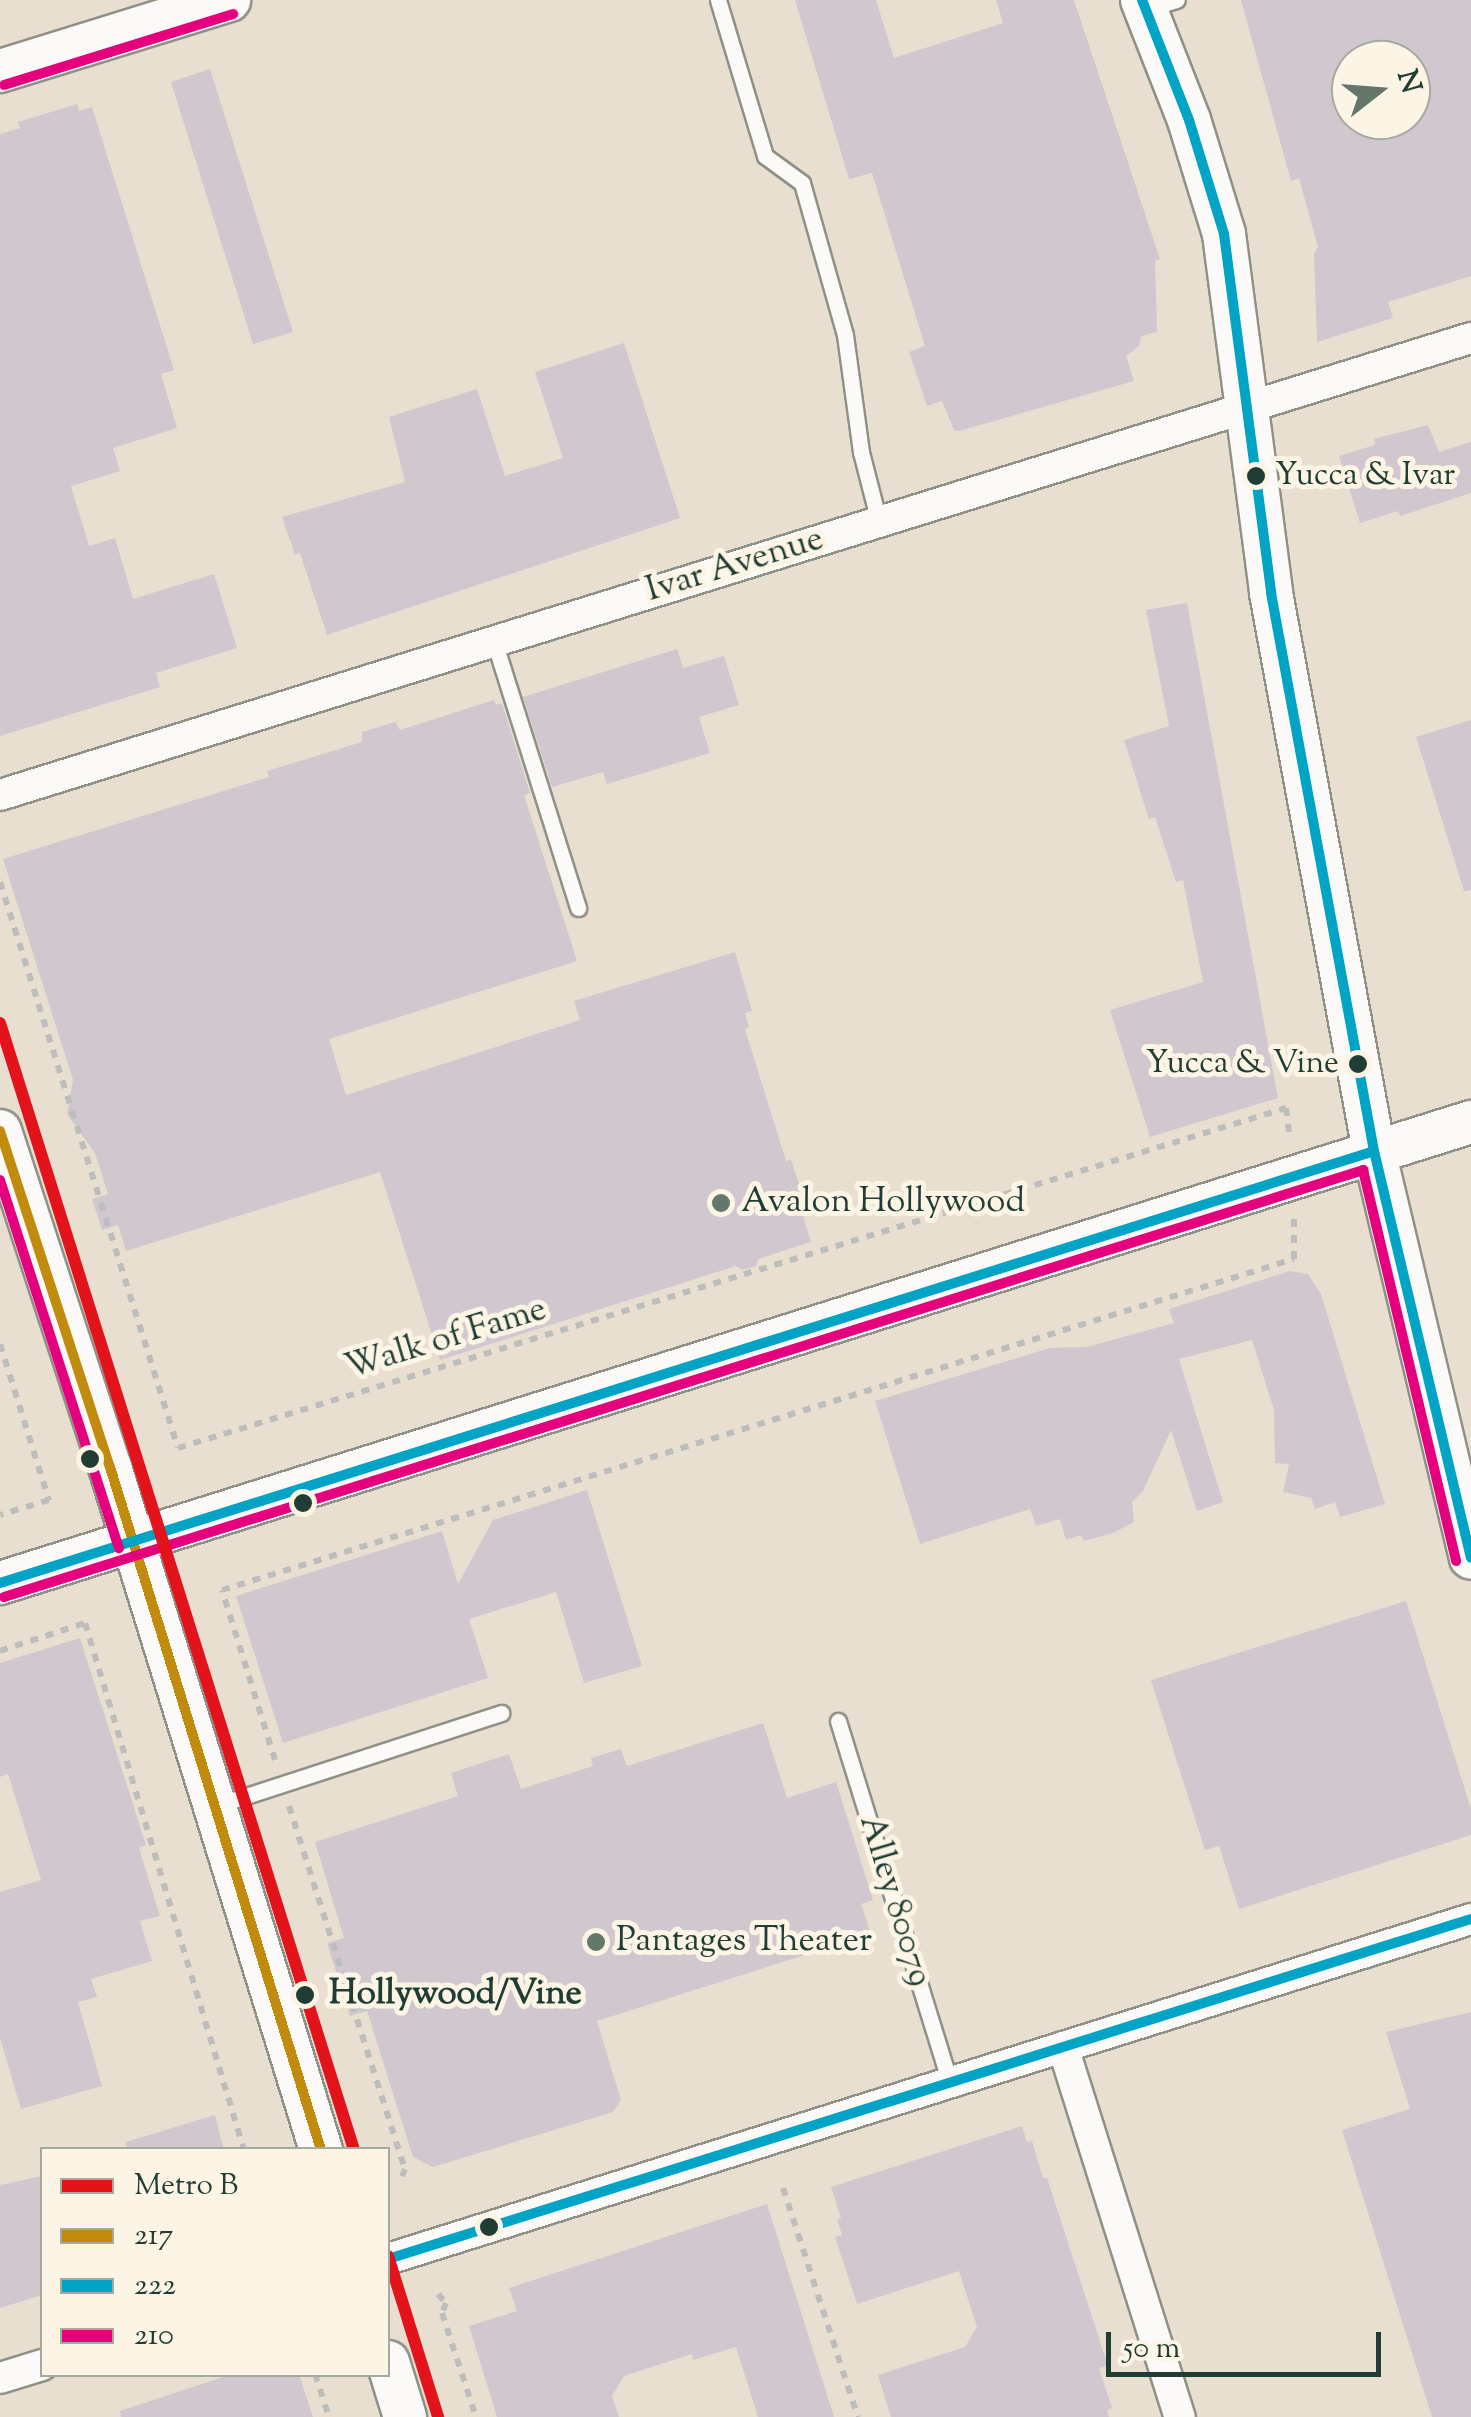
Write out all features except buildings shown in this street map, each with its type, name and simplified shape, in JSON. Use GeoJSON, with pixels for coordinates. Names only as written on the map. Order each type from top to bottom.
{"type":"FeatureCollection","features":[{"type":"Feature","properties":{"kind":"main road"},"geometry":{"type":"LineString","coordinates":[[0,71],[229,0]]}},
{"type":"Feature","properties":{"kind":"main road"},"geometry":{"type":"LineString","coordinates":[[1155,3],[1224,234],[1270,593],[1374,1151],[1471,1558]]}},
{"type":"Feature","properties":{"kind":"main road"},"geometry":{"type":"LineString","coordinates":[[0,1584],[1471,1122]]}},
{"type":"Feature","properties":{"kind":"main road"},"geometry":{"type":"LineString","coordinates":[[0,1132],[133,1542],[320,2147]]}},
{"type":"Feature","properties":{"kind":"main road"},"geometry":{"type":"LineString","coordinates":[[1430,1386],[1471,1490]]}},
{"type":"Feature","properties":{"kind":"main road"},"geometry":{"type":"LineString","coordinates":[[390,2368],[405,2417]]}},
{"type":"Feature","properties":{"kind":"street","name":"Ivar Avenue"},"geometry":{"type":"LineString","coordinates":[[0,795],[1247,411],[1471,338]]}},
{"type":"Feature","properties":{"kind":"street"},"geometry":{"type":"LineString","coordinates":[[390,2258],[1471,1919]]}},
{"type":"Feature","properties":{"kind":"street"},"geometry":{"type":"LineString","coordinates":[[1063,2046],[1180,2417]]}},
{"type":"Feature","properties":{"kind":"street"},"geometry":{"type":"LineString","coordinates":[[0,2378],[40,2366]]}},
{"type":"Feature","properties":{"kind":"lane"},"geometry":{"type":"LineString","coordinates":[[718,0],[764,156],[802,183],[845,334],[861,452],[880,522]]}},
{"type":"Feature","properties":{"kind":"lane"},"geometry":{"type":"LineString","coordinates":[[494,641],[578,908]]}},
{"type":"Feature","properties":{"kind":"lane"},"geometry":{"type":"LineString","coordinates":[[215,1806],[501,1713]]}},
{"type":"Feature","properties":{"kind":"lane","name":"Alley 80079"},"geometry":{"type":"LineString","coordinates":[[838,1720],[950,2082]]}},
{"type":"Feature","properties":{"kind":"path","name":"Walk of Fame"},"geometry":{"type":"LineString","coordinates":[[0,882],[178,1448],[1286,1108],[1288,1118]]}},
{"type":"Feature","properties":{"kind":"path"},"geometry":{"type":"LineString","coordinates":[[402,2176],[405,2169],[222,1590],[1294,1259],[1295,1251]]}},
{"type":"Feature","properties":{"kind":"path"},"geometry":{"type":"LineString","coordinates":[[0,1344],[49,1500],[0,1515]]}},
{"type":"Feature","properties":{"kind":"path"},"geometry":{"type":"LineString","coordinates":[[0,1651],[86,1623],[243,2147]]}},
{"type":"Feature","properties":{"kind":"path"},"geometry":{"type":"LineString","coordinates":[[783,2188],[858,2417]]}},
{"type":"Feature","properties":{"kind":"path"},"geometry":{"type":"LineString","coordinates":[[438,2294],[446,2303],[442,2313],[476,2417]]}},
{"type":"Feature","properties":{"kind":"path"},"geometry":{"type":"LineString","coordinates":[[316,2377],[329,2417]]}},
{"type":"Feature","properties":{"kind":"metro line","name":"B"},"geometry":{"type":"LineString","coordinates":[[0,1023],[353,2147]]}},
{"type":"Feature","properties":{"kind":"metro line","name":"B"},"geometry":{"type":"LineString","coordinates":[[390,2262],[438,2417]]}},
{"type":"Feature","properties":{"kind":"transit line","name":"222"},"geometry":{"type":"LineString","coordinates":[[1142,0],[1189,120],[1224,234],[1271,593],[1374,1151],[1471,1558]]}},
{"type":"Feature","properties":{"kind":"transit line","name":"210"},"geometry":{"type":"LineString","coordinates":[[4,85],[233,14]]}},
{"type":"Feature","properties":{"kind":"transit line","name":"217"},"geometry":{"type":"LineString","coordinates":[[0,1131],[110,1467],[320,2147]]}},
{"type":"Feature","properties":{"kind":"transit line","name":"222"},"geometry":{"type":"LineString","coordinates":[[0,1583],[1374,1151]]}},
{"type":"Feature","properties":{"kind":"transit line","name":"210"},"geometry":{"type":"LineString","coordinates":[[4,1597],[1363,1170],[1456,1561]]}},
{"type":"Feature","properties":{"kind":"transit line","name":"210"},"geometry":{"type":"LineString","coordinates":[[0,1180],[119,1548]]}},
{"type":"Feature","properties":{"kind":"transit line","name":"222"},"geometry":{"type":"LineString","coordinates":[[390,2258],[1471,1919]]}},
{"type":"Feature","properties":{"kind":"place","name":"Yucca & Ivar"},"geometry":{"type":"Point","coordinates":[1256,476]}},
{"type":"Feature","properties":{"kind":"place","name":"Yucca & Vine"},"geometry":{"type":"Point","coordinates":[1358,1064]}},
{"type":"Feature","properties":{"kind":"place","name":"Avalon Hollywood"},"geometry":{"type":"Point","coordinates":[721,1203]}},
{"type":"Feature","properties":{"kind":"place","name":"Pantages Theater"},"geometry":{"type":"Point","coordinates":[596,1942]}},
{"type":"Feature","properties":{"kind":"place","name":"Hollywood/Vine"},"geometry":{"type":"Point","coordinates":[305,1995]}}]}
